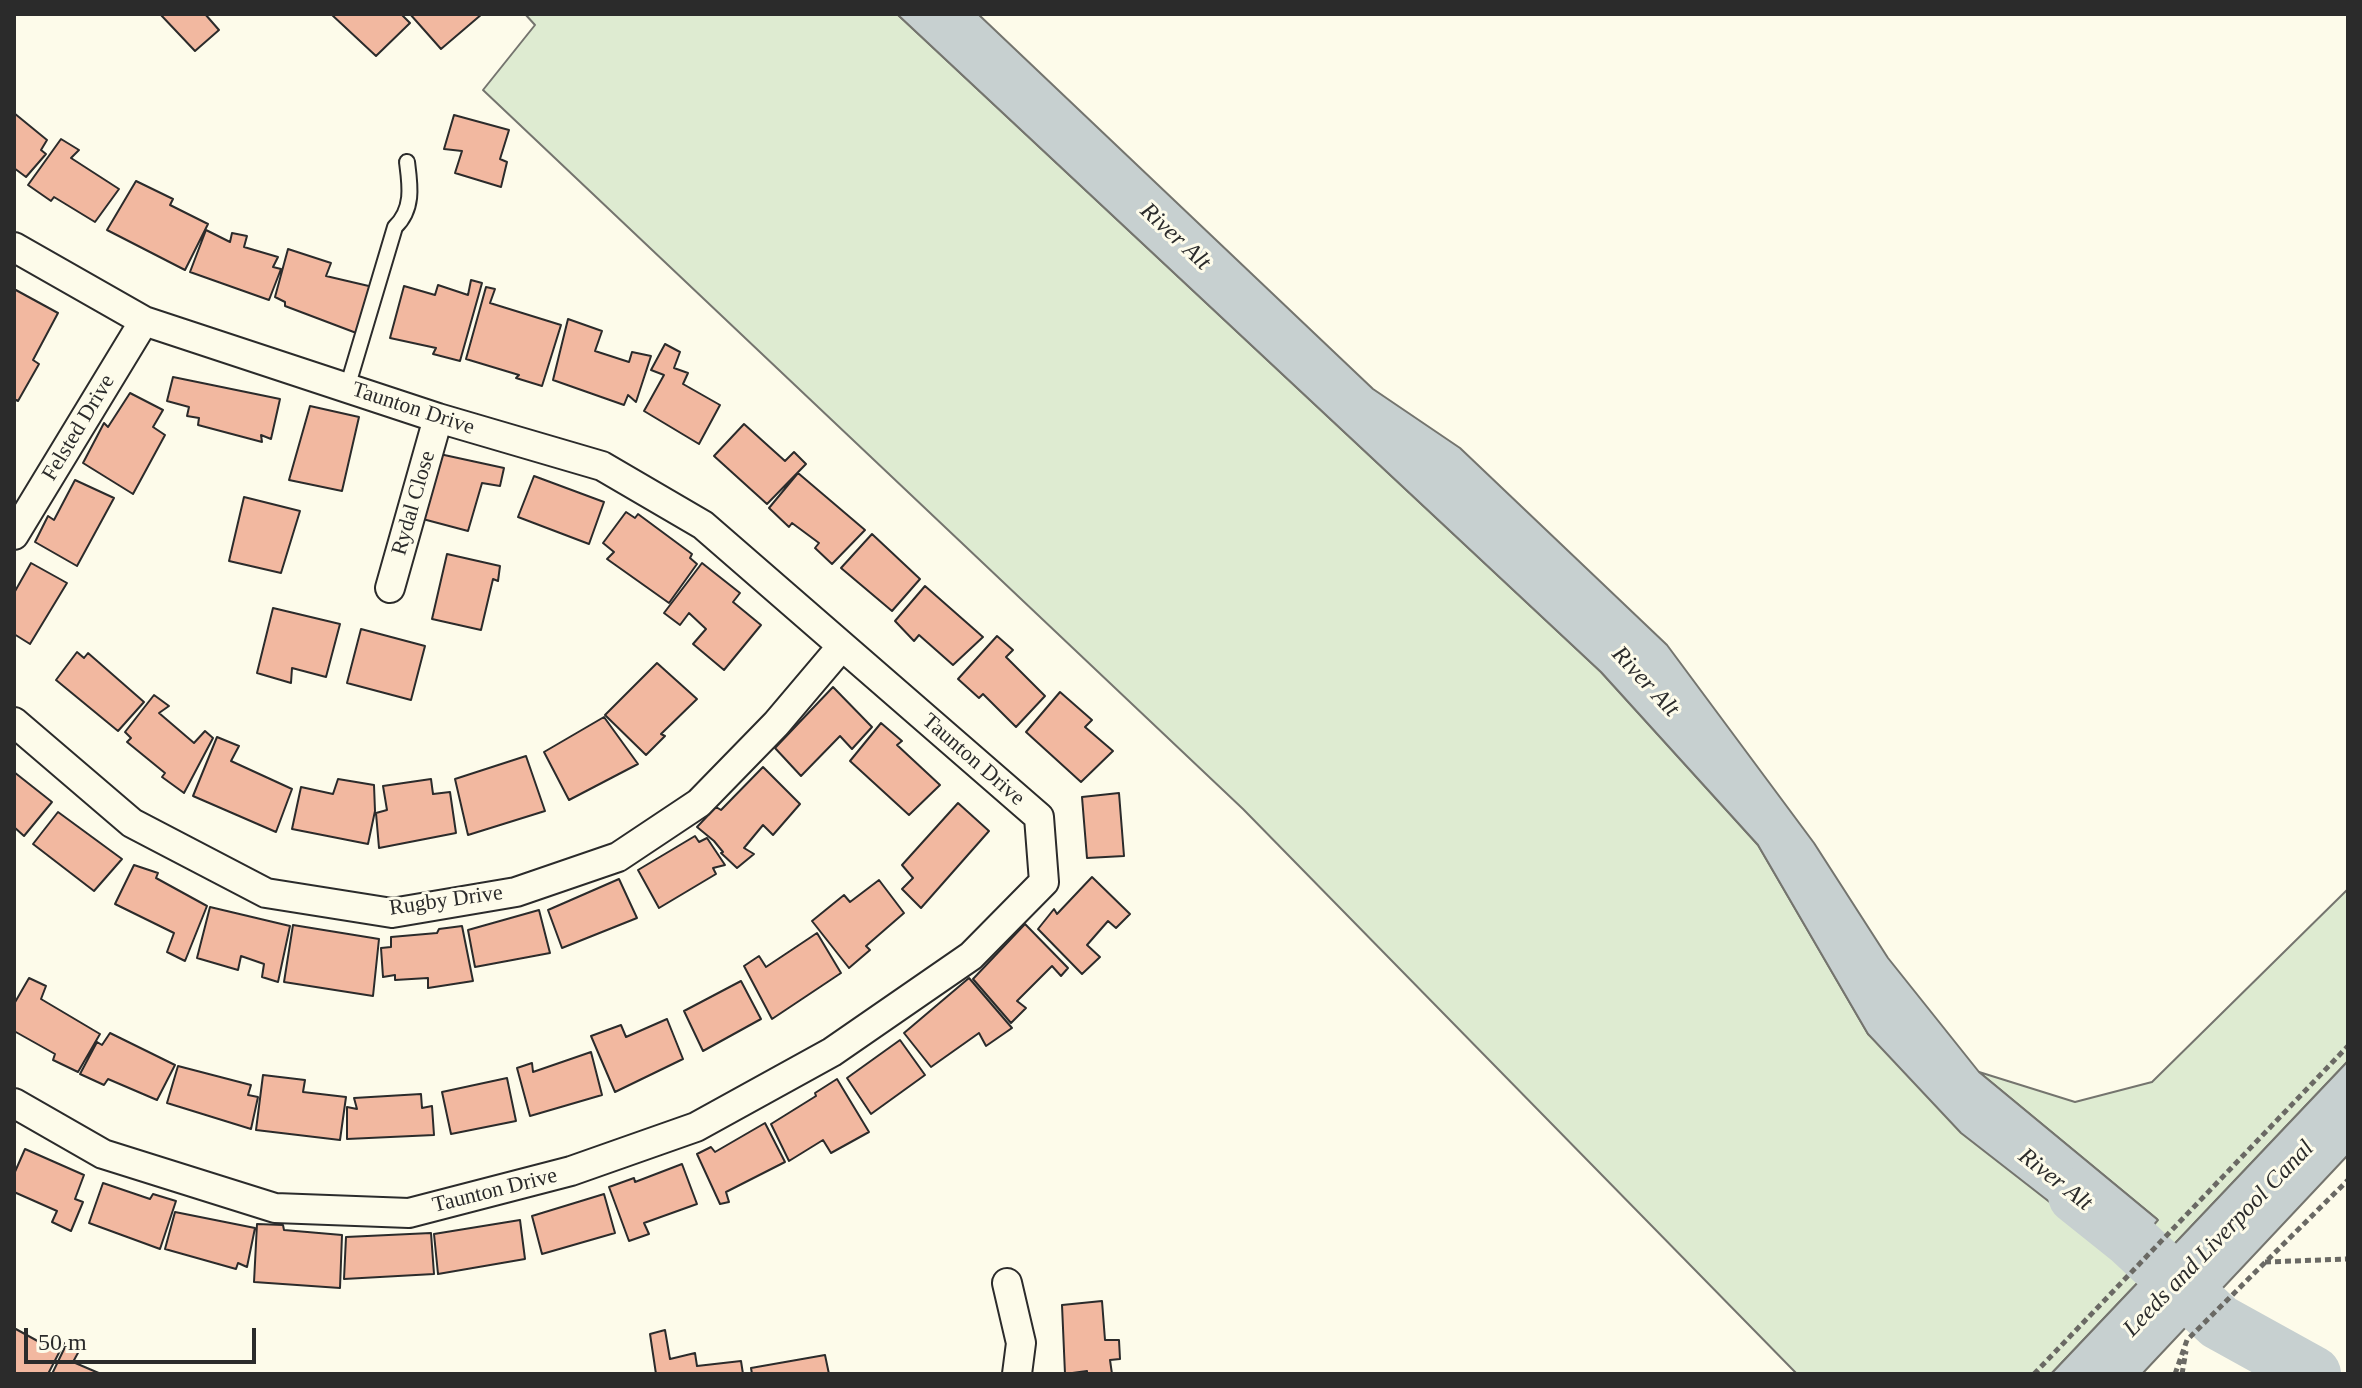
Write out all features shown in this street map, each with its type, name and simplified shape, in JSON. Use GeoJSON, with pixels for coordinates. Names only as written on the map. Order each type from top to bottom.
{"type":"FeatureCollection","features":[{"type":"Feature","properties":{"kind":"street","name":"Taunton Drive"},"geometry":{"type":"LineString","coordinates":[[14,247],[144,321],[438,418],[602,466],[703,525],[1039,817],[1044,882],[971,956],[832,1052],[710,1120],[571,1171],[409,1213],[275,1208],[103,1154],[14,1103]]}},
{"type":"Feature","properties":{"kind":"street","name":"Felsted Drive"},"geometry":{"type":"LineString","coordinates":[[14,535],[144,321]]}},
{"type":"Feature","properties":{"kind":"street","name":"Rydal Close"},"geometry":{"type":"LineString","coordinates":[[390,588],[438,418]]}},
{"type":"Feature","properties":{"kind":"street","name":"Rugby Drive"},"geometry":{"type":"LineString","coordinates":[[14,722],[132,823],[266,893],[392,913],[516,892],[618,857],[699,803],[776,724],[842,646]]}},
{"type":"Feature","properties":{"kind":"street"},"geometry":{"type":"LineString","coordinates":[[1007,1283],[1021,1343],[1017,1374]]}},
{"type":"Feature","properties":{"kind":"lane"},"geometry":{"type":"LineString","coordinates":[[347,388],[395,227],[404,219],[411,193],[407,162]]}},
{"type":"Feature","properties":{"kind":"path"},"geometry":{"type":"LineString","coordinates":[[2034,1374],[2348,1046]]}},
{"type":"Feature","properties":{"kind":"path"},"geometry":{"type":"LineString","coordinates":[[2175,1374],[2187,1340],[2348,1180]]}},
{"type":"Feature","properties":{"kind":"path"},"geometry":{"type":"LineString","coordinates":[[2264,1262],[2348,1259]]}},
{"type":"Feature","properties":{"kind":"path"},"geometry":{"type":"LineString","coordinates":[[2182,1374],[2187,1340]]}},
{"type":"Feature","properties":{"kind":"green space"},"geometry":{"type":"Polygon","coordinates":[[[525,14],[897,14],[1601,672],[1758,845],[1868,1034],[2124,1260],[2157,1219],[1979,1072],[2075,1102],[2152,1082],[2348,889],[2348,1061],[2051,1374],[1797,1374],[1243,809],[483,90],[535,25],[525,14]]]}},
{"type":"Feature","properties":{"kind":"water"},"geometry":{"type":"Polygon","coordinates":[[[897,14],[978,14],[1373,389],[1460,448],[1667,645],[1814,843],[1888,958],[1979,1072],[2158,1220],[2124,1260],[1961,1133],[1868,1034],[1758,845],[1601,672],[897,14]]]}},
{"type":"Feature","properties":{"kind":"water","name":"Leeds and Liverpool Canal"},"geometry":{"type":"Polygon","coordinates":[[[2348,1061],[2348,1155],[2142,1374],[2051,1374],[2348,1061]]]}},
{"type":"Feature","properties":{"kind":"building"},"geometry":{"type":"Polygon","coordinates":[[[160,14],[205,14],[219,30],[195,51],[160,14]]]}},
{"type":"Feature","properties":{"kind":"building"},"geometry":{"type":"Polygon","coordinates":[[[331,14],[401,14],[410,23],[376,56],[331,14]]]}},
{"type":"Feature","properties":{"kind":"building"},"geometry":{"type":"Polygon","coordinates":[[[410,14],[482,14],[441,49],[410,14]]]}},
{"type":"Feature","properties":{"kind":"building"},"geometry":{"type":"Polygon","coordinates":[[[14,113],[47,140],[41,150],[46,154],[26,177],[14,168],[14,113]]]}},
{"type":"Feature","properties":{"kind":"building"},"geometry":{"type":"Polygon","coordinates":[[[454,115],[509,130],[500,159],[507,162],[501,187],[455,173],[462,151],[444,149],[454,115]]]}},
{"type":"Feature","properties":{"kind":"building"},"geometry":{"type":"Polygon","coordinates":[[[61,139],[79,150],[71,158],[119,189],[95,222],[54,197],[51,201],[28,185],[61,139]]]}},
{"type":"Feature","properties":{"kind":"building"},"geometry":{"type":"Polygon","coordinates":[[[136,181],[173,199],[170,205],[208,224],[185,270],[107,230],[136,181]]]}},
{"type":"Feature","properties":{"kind":"building"},"geometry":{"type":"Polygon","coordinates":[[[206,230],[230,242],[232,233],[247,236],[244,247],[278,257],[273,267],[281,269],[269,300],[190,272],[206,230]]]}},
{"type":"Feature","properties":{"kind":"building"},"geometry":{"type":"Polygon","coordinates":[[[288,249],[331,263],[326,276],[373,287],[359,334],[285,306],[285,302],[275,297],[288,249]]]}},
{"type":"Feature","properties":{"kind":"building"},"geometry":{"type":"Polygon","coordinates":[[[471,280],[482,283],[460,361],[433,354],[436,348],[390,338],[404,286],[435,295],[438,285],[468,295],[471,280]]]}},
{"type":"Feature","properties":{"kind":"building"},"geometry":{"type":"Polygon","coordinates":[[[486,287],[495,289],[490,303],[561,325],[542,386],[516,378],[519,375],[466,359],[486,287]]]}},
{"type":"Feature","properties":{"kind":"building"},"geometry":{"type":"Polygon","coordinates":[[[14,289],[58,313],[33,360],[39,364],[18,401],[14,399],[14,289]]]}},
{"type":"Feature","properties":{"kind":"building"},"geometry":{"type":"Polygon","coordinates":[[[568,319],[602,331],[595,351],[629,362],[632,352],[651,356],[636,402],[628,395],[624,405],[553,380],[568,319]]]}},
{"type":"Feature","properties":{"kind":"building"},"geometry":{"type":"Polygon","coordinates":[[[665,344],[680,352],[674,368],[688,373],[683,384],[720,405],[699,444],[644,411],[664,375],[651,370],[665,344]]]}},
{"type":"Feature","properties":{"kind":"building"},"geometry":{"type":"Polygon","coordinates":[[[173,377],[280,399],[271,439],[261,435],[262,442],[198,425],[199,418],[187,416],[189,407],[167,401],[173,377]]]}},
{"type":"Feature","properties":{"kind":"building"},"geometry":{"type":"Polygon","coordinates":[[[130,393],[163,410],[153,427],[165,435],[133,494],[83,463],[104,423],[108,427],[130,393]]]}},
{"type":"Feature","properties":{"kind":"building"},"geometry":{"type":"Polygon","coordinates":[[[310,406],[359,417],[342,491],[289,480],[310,406]]]}},
{"type":"Feature","properties":{"kind":"building"},"geometry":{"type":"Polygon","coordinates":[[[744,424],[785,461],[794,452],[806,464],[767,504],[714,456],[744,424]]]}},
{"type":"Feature","properties":{"kind":"building"},"geometry":{"type":"Polygon","coordinates":[[[435,453],[504,468],[500,486],[482,483],[468,531],[419,518],[435,453]]]}},
{"type":"Feature","properties":{"kind":"building"},"geometry":{"type":"Polygon","coordinates":[[[798,473],[865,530],[832,564],[815,548],[819,543],[792,523],[789,527],[769,508],[798,473]]]}},
{"type":"Feature","properties":{"kind":"building"},"geometry":{"type":"Polygon","coordinates":[[[534,476],[604,502],[589,544],[518,517],[534,476]]]}},
{"type":"Feature","properties":{"kind":"building"},"geometry":{"type":"Polygon","coordinates":[[[75,480],[114,498],[77,566],[35,542],[48,516],[54,520],[75,480]]]}},
{"type":"Feature","properties":{"kind":"building"},"geometry":{"type":"Polygon","coordinates":[[[244,497],[300,511],[281,573],[229,561],[244,497]]]}},
{"type":"Feature","properties":{"kind":"building"},"geometry":{"type":"Polygon","coordinates":[[[626,512],[635,518],[638,514],[692,554],[690,558],[697,564],[669,603],[607,559],[614,552],[603,543],[626,512]]]}},
{"type":"Feature","properties":{"kind":"building"},"geometry":{"type":"Polygon","coordinates":[[[872,534],[920,579],[892,611],[841,568],[872,534]]]}},
{"type":"Feature","properties":{"kind":"building"},"geometry":{"type":"Polygon","coordinates":[[[447,554],[500,566],[498,581],[493,579],[481,630],[432,619],[447,554]]]}},
{"type":"Feature","properties":{"kind":"building"},"geometry":{"type":"Polygon","coordinates":[[[31,563],[67,583],[30,644],[14,634],[14,593],[31,563]]]}},
{"type":"Feature","properties":{"kind":"building"},"geometry":{"type":"Polygon","coordinates":[[[702,563],[740,593],[733,602],[761,625],[724,670],[693,644],[706,629],[689,613],[680,625],[664,613],[702,563]]]}},
{"type":"Feature","properties":{"kind":"building"},"geometry":{"type":"Polygon","coordinates":[[[925,586],[983,637],[953,665],[919,635],[914,641],[895,621],[925,586]]]}},
{"type":"Feature","properties":{"kind":"building"},"geometry":{"type":"Polygon","coordinates":[[[273,608],[340,624],[326,677],[292,668],[291,683],[257,673],[273,608]]]}},
{"type":"Feature","properties":{"kind":"building"},"geometry":{"type":"Polygon","coordinates":[[[361,629],[425,646],[411,700],[347,683],[361,629]]]}},
{"type":"Feature","properties":{"kind":"building"},"geometry":{"type":"Polygon","coordinates":[[[997,636],[1013,650],[1006,657],[1045,696],[1016,727],[983,694],[979,698],[958,679],[997,636]]]}},
{"type":"Feature","properties":{"kind":"building"},"geometry":{"type":"Polygon","coordinates":[[[77,652],[84,658],[88,653],[144,702],[118,731],[56,680],[77,652]]]}},
{"type":"Feature","properties":{"kind":"building"},"geometry":{"type":"Polygon","coordinates":[[[657,663],[697,699],[661,734],[665,736],[646,755],[605,715],[657,663]]]}},
{"type":"Feature","properties":{"kind":"building"},"geometry":{"type":"Polygon","coordinates":[[[833,687],[872,727],[852,749],[840,736],[801,776],[775,748],[833,687]]]}},
{"type":"Feature","properties":{"kind":"building"},"geometry":{"type":"Polygon","coordinates":[[[1060,692],[1092,720],[1085,727],[1113,751],[1081,782],[1026,732],[1060,692]]]}},
{"type":"Feature","properties":{"kind":"building"},"geometry":{"type":"Polygon","coordinates":[[[154,695],[169,706],[159,713],[194,743],[205,731],[213,738],[184,793],[162,777],[165,773],[127,742],[131,738],[125,732],[154,695]]]}},
{"type":"Feature","properties":{"kind":"building"},"geometry":{"type":"Polygon","coordinates":[[[604,717],[638,764],[569,800],[544,752],[604,717]]]}},
{"type":"Feature","properties":{"kind":"building"},"geometry":{"type":"Polygon","coordinates":[[[881,723],[902,741],[897,745],[940,785],[909,815],[850,761],[881,723]]]}},
{"type":"Feature","properties":{"kind":"building"},"geometry":{"type":"Polygon","coordinates":[[[217,737],[239,746],[231,761],[292,789],[276,832],[193,796],[217,737]]]}},
{"type":"Feature","properties":{"kind":"building"},"geometry":{"type":"Polygon","coordinates":[[[526,756],[545,811],[468,835],[455,779],[526,756]]]}},
{"type":"Feature","properties":{"kind":"building"},"geometry":{"type":"Polygon","coordinates":[[[763,767],[800,804],[773,835],[763,825],[744,848],[754,854],[737,868],[697,827],[716,807],[721,810],[763,767]]]}},
{"type":"Feature","properties":{"kind":"building"},"geometry":{"type":"Polygon","coordinates":[[[14,772],[52,802],[24,836],[14,827],[14,772]]]}},
{"type":"Feature","properties":{"kind":"building"},"geometry":{"type":"Polygon","coordinates":[[[338,779],[374,785],[375,811],[368,844],[292,829],[301,787],[333,794],[338,779]]]}},
{"type":"Feature","properties":{"kind":"building"},"geometry":{"type":"Polygon","coordinates":[[[431,779],[433,794],[450,792],[456,833],[379,848],[376,813],[387,810],[383,786],[431,779]]]}},
{"type":"Feature","properties":{"kind":"building"},"geometry":{"type":"Polygon","coordinates":[[[1119,793],[1124,856],[1087,858],[1082,797],[1119,793]]]}},
{"type":"Feature","properties":{"kind":"building"},"geometry":{"type":"Polygon","coordinates":[[[958,803],[989,831],[921,908],[902,889],[913,878],[902,865],[958,803]]]}},
{"type":"Feature","properties":{"kind":"building"},"geometry":{"type":"Polygon","coordinates":[[[58,812],[122,859],[94,891],[33,844],[58,812]]]}},
{"type":"Feature","properties":{"kind":"building"},"geometry":{"type":"Polygon","coordinates":[[[695,836],[699,842],[707,838],[725,865],[713,868],[716,874],[659,908],[638,870],[695,836]]]}},
{"type":"Feature","properties":{"kind":"building"},"geometry":{"type":"Polygon","coordinates":[[[134,865],[158,873],[156,878],[207,906],[185,961],[167,952],[174,933],[115,904],[134,865]]]}},
{"type":"Feature","properties":{"kind":"building"},"geometry":{"type":"Polygon","coordinates":[[[1092,877],[1130,914],[1116,928],[1108,921],[1087,945],[1100,957],[1082,974],[1038,929],[1054,909],[1057,914],[1092,877]]]}},
{"type":"Feature","properties":{"kind":"building"},"geometry":{"type":"Polygon","coordinates":[[[619,879],[637,918],[562,948],[548,910],[619,879]]]}},
{"type":"Feature","properties":{"kind":"building"},"geometry":{"type":"Polygon","coordinates":[[[879,880],[904,913],[866,946],[870,950],[849,968],[812,921],[844,895],[850,902],[879,880]]]}},
{"type":"Feature","properties":{"kind":"building"},"geometry":{"type":"Polygon","coordinates":[[[210,907],[290,926],[278,982],[262,977],[264,964],[241,956],[238,970],[197,958],[210,907]]]}},
{"type":"Feature","properties":{"kind":"building"},"geometry":{"type":"Polygon","coordinates":[[[539,910],[550,953],[475,967],[468,930],[539,910]]]}},
{"type":"Feature","properties":{"kind":"building"},"geometry":{"type":"Polygon","coordinates":[[[1025,924],[1068,968],[1061,976],[1052,966],[1017,1001],[1026,1008],[1011,1023],[973,979],[1025,924]]]}},
{"type":"Feature","properties":{"kind":"building"},"geometry":{"type":"Polygon","coordinates":[[[293,925],[379,939],[373,996],[284,982],[293,925]]]}},
{"type":"Feature","properties":{"kind":"building"},"geometry":{"type":"Polygon","coordinates":[[[462,926],[473,981],[428,988],[428,978],[395,980],[395,975],[383,977],[381,948],[391,947],[391,937],[437,933],[439,929],[462,926]]]}},
{"type":"Feature","properties":{"kind":"building"},"geometry":{"type":"Polygon","coordinates":[[[817,933],[841,973],[772,1019],[744,966],[759,956],[766,967],[817,933]]]}},
{"type":"Feature","properties":{"kind":"building"},"geometry":{"type":"Polygon","coordinates":[[[29,978],[46,986],[41,999],[100,1034],[78,1072],[53,1060],[55,1054],[14,1031],[14,1004],[29,978]]]}},
{"type":"Feature","properties":{"kind":"building"},"geometry":{"type":"Polygon","coordinates":[[[969,978],[1012,1028],[986,1046],[979,1033],[931,1067],[904,1033],[969,978]]]}},
{"type":"Feature","properties":{"kind":"building"},"geometry":{"type":"Polygon","coordinates":[[[741,981],[761,1019],[703,1051],[684,1011],[741,981]]]}},
{"type":"Feature","properties":{"kind":"building"},"geometry":{"type":"Polygon","coordinates":[[[667,1019],[683,1059],[615,1092],[591,1036],[621,1025],[626,1037],[667,1019]]]}},
{"type":"Feature","properties":{"kind":"building"},"geometry":{"type":"Polygon","coordinates":[[[110,1033],[175,1065],[157,1100],[108,1079],[104,1085],[80,1074],[97,1042],[102,1045],[110,1033]]]}},
{"type":"Feature","properties":{"kind":"building"},"geometry":{"type":"Polygon","coordinates":[[[900,1040],[925,1075],[871,1114],[847,1078],[900,1040]]]}},
{"type":"Feature","properties":{"kind":"building"},"geometry":{"type":"Polygon","coordinates":[[[591,1052],[602,1095],[530,1116],[517,1068],[532,1063],[533,1072],[591,1052]]]}},
{"type":"Feature","properties":{"kind":"building"},"geometry":{"type":"Polygon","coordinates":[[[178,1066],[251,1085],[248,1095],[258,1097],[251,1129],[167,1103],[178,1066]]]}},
{"type":"Feature","properties":{"kind":"building"},"geometry":{"type":"Polygon","coordinates":[[[263,1075],[305,1080],[303,1092],[346,1097],[340,1140],[256,1130],[263,1075]]]}},
{"type":"Feature","properties":{"kind":"building"},"geometry":{"type":"Polygon","coordinates":[[[507,1078],[516,1121],[451,1134],[442,1092],[507,1078]]]}},
{"type":"Feature","properties":{"kind":"building"},"geometry":{"type":"Polygon","coordinates":[[[837,1079],[869,1132],[831,1153],[823,1140],[789,1161],[771,1124],[837,1079]]]}},
{"type":"Feature","properties":{"kind":"building"},"geometry":{"type":"Polygon","coordinates":[[[421,1094],[422,1108],[432,1106],[434,1135],[347,1139],[347,1107],[357,1109],[354,1098],[421,1094]]]}},
{"type":"Feature","properties":{"kind":"building"},"geometry":{"type":"Polygon","coordinates":[[[765,1123],[785,1162],[726,1192],[729,1202],[720,1204],[697,1154],[711,1147],[715,1152],[765,1123]]]}},
{"type":"Feature","properties":{"kind":"building"},"geometry":{"type":"Polygon","coordinates":[[[25,1149],[84,1175],[75,1199],[83,1202],[71,1231],[52,1222],[57,1211],[14,1192],[14,1174],[25,1149]]]}},
{"type":"Feature","properties":{"kind":"building"},"geometry":{"type":"Polygon","coordinates":[[[682,1164],[697,1204],[644,1223],[649,1234],[629,1241],[609,1187],[634,1178],[635,1182],[682,1164]]]}},
{"type":"Feature","properties":{"kind":"building"},"geometry":{"type":"Polygon","coordinates":[[[103,1183],[150,1199],[153,1194],[176,1201],[160,1249],[89,1223],[103,1183]]]}},
{"type":"Feature","properties":{"kind":"building"},"geometry":{"type":"Polygon","coordinates":[[[604,1194],[615,1233],[542,1254],[532,1216],[604,1194]]]}},
{"type":"Feature","properties":{"kind":"building"},"geometry":{"type":"Polygon","coordinates":[[[175,1212],[255,1228],[247,1267],[238,1263],[236,1269],[165,1249],[175,1212]]]}},
{"type":"Feature","properties":{"kind":"building"},"geometry":{"type":"Polygon","coordinates":[[[520,1220],[525,1259],[438,1274],[434,1234],[520,1220]]]}},
{"type":"Feature","properties":{"kind":"building"},"geometry":{"type":"Polygon","coordinates":[[[257,1224],[283,1225],[284,1230],[342,1235],[340,1288],[254,1282],[257,1224]]]}},
{"type":"Feature","properties":{"kind":"building"},"geometry":{"type":"Polygon","coordinates":[[[431,1233],[434,1274],[344,1279],[346,1237],[431,1233]]]}},
{"type":"Feature","properties":{"kind":"building"},"geometry":{"type":"Polygon","coordinates":[[[1102,1301],[1105,1340],[1119,1340],[1120,1359],[1110,1360],[1112,1374],[1087,1374],[1087,1371],[1065,1374],[1062,1305],[1102,1301]]]}},
{"type":"Feature","properties":{"kind":"building"},"geometry":{"type":"Polygon","coordinates":[[[14,1328],[43,1344],[49,1334],[64,1343],[48,1374],[14,1374],[14,1328]]]}},
{"type":"Feature","properties":{"kind":"building"},"geometry":{"type":"Polygon","coordinates":[[[665,1330],[670,1359],[695,1353],[697,1366],[741,1361],[743,1374],[656,1374],[650,1334],[665,1330]]]}},
{"type":"Feature","properties":{"kind":"building"},"geometry":{"type":"Polygon","coordinates":[[[65,1347],[79,1351],[73,1362],[101,1374],[52,1374],[65,1347]]]}},
{"type":"Feature","properties":{"kind":"building"},"geometry":{"type":"Polygon","coordinates":[[[825,1355],[829,1374],[752,1374],[751,1368],[825,1355]]]}},
{"type":"Feature","properties":{"kind":"waterway","name":"River Alt"},"geometry":{"type":"LineString","coordinates":[[2076,1196],[2131,1240],[2219,1322],[2313,1374]]}}]}
